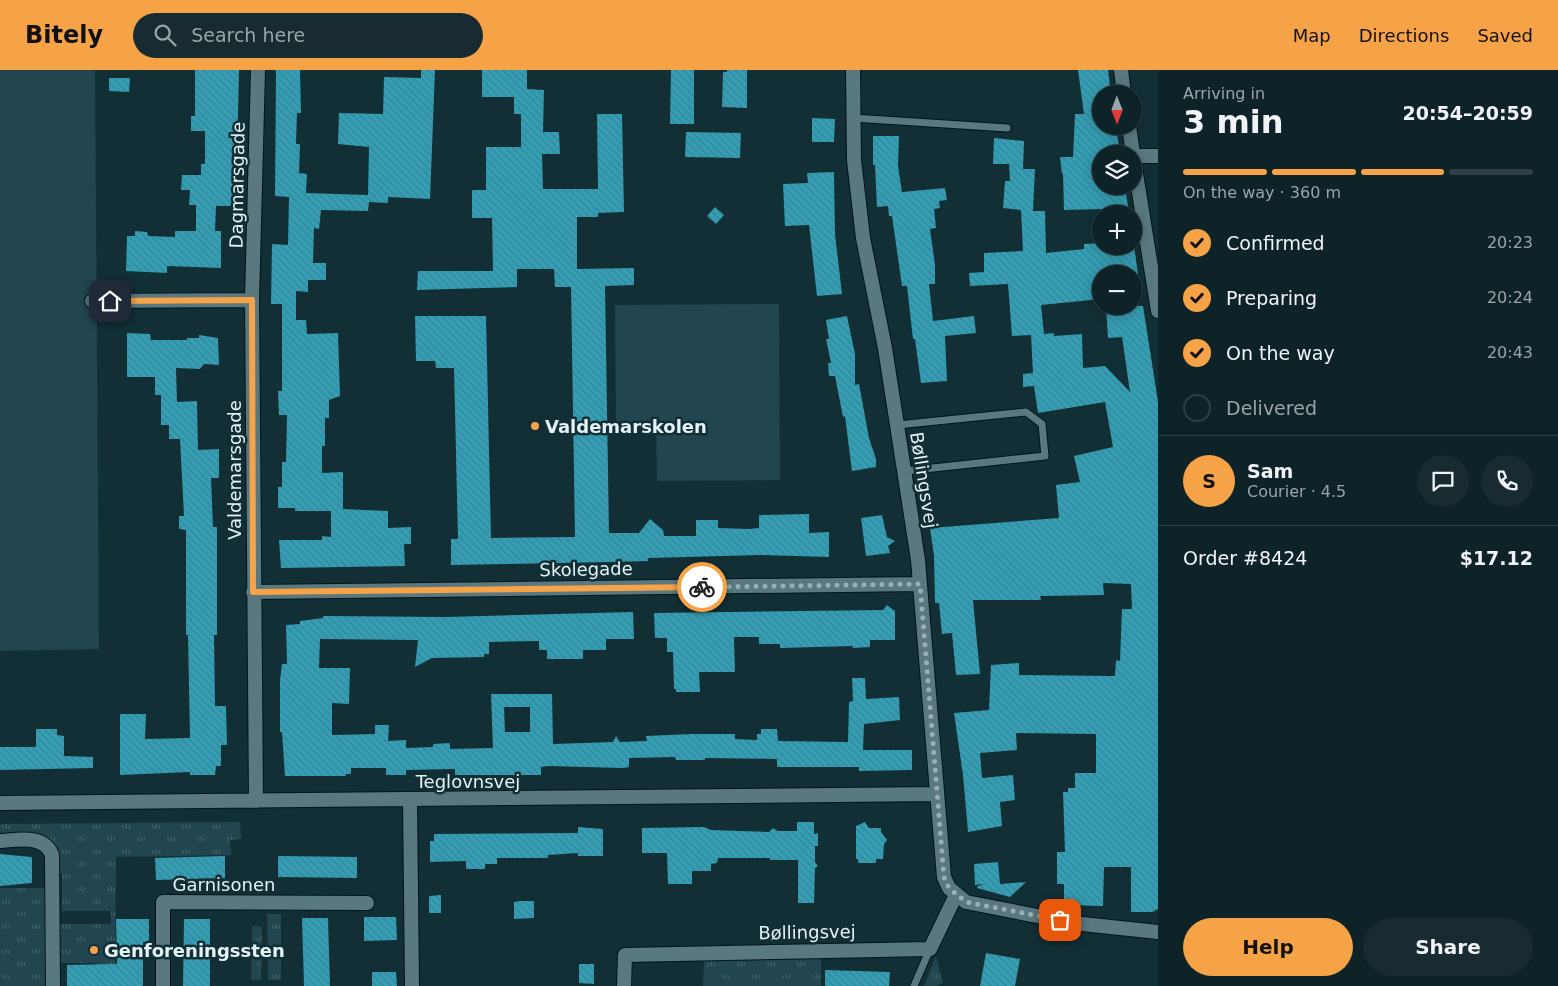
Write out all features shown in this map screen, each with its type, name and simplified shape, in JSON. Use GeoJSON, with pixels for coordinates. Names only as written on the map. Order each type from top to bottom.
{"type":"FeatureCollection","features":[{"type":"Feature","properties":{"kind":"street","name":"Dagmarsgade"},"geometry":{"type":"LineString","coordinates":[[252,300],[258,70]]}},
{"type":"Feature","properties":{"kind":"street","name":"Bøllingsvej"},"geometry":{"type":"LineString","coordinates":[[853,70],[854,160],[863,238],[885,348],[905,471],[920,584],[942,868],[949,888],[956,895]]}},
{"type":"Feature","properties":{"kind":"street"},"geometry":{"type":"LineString","coordinates":[[1121,70],[1123,85]]}},
{"type":"Feature","properties":{"kind":"street"},"geometry":{"type":"LineString","coordinates":[[1142,155],[1158,156]]}},
{"type":"Feature","properties":{"kind":"street"},"geometry":{"type":"LineString","coordinates":[[1139,195],[1158,311]]}},
{"type":"Feature","properties":{"kind":"street"},"geometry":{"type":"LineString","coordinates":[[92,301],[252,300]]}},
{"type":"Feature","properties":{"kind":"street","name":"Valdemarsgade"},"geometry":{"type":"LineString","coordinates":[[252,300],[256,801]]}},
{"type":"Feature","properties":{"kind":"street","name":"Skolegade"},"geometry":{"type":"LineString","coordinates":[[253,592],[920,584]]}},
{"type":"Feature","properties":{"kind":"street","name":"Teglovnsvej"},"geometry":{"type":"LineString","coordinates":[[0,803],[937,794]]}},
{"type":"Feature","properties":{"kind":"street"},"geometry":{"type":"LineString","coordinates":[[410,800],[412,986]]}},
{"type":"Feature","properties":{"kind":"street"},"geometry":{"type":"LineString","coordinates":[[0,840],[42,842],[47,845],[52,855],[53,986]]}},
{"type":"Feature","properties":{"kind":"street"},"geometry":{"type":"LineString","coordinates":[[930,949],[956,895],[966,902],[1073,923],[1158,932]]}},
{"type":"Feature","properties":{"kind":"street","name":"Garnisonen"},"geometry":{"type":"LineString","coordinates":[[163,986],[163,902],[367,903]]}},
{"type":"Feature","properties":{"kind":"street","name":"Bøllingsvej"},"geometry":{"type":"LineString","coordinates":[[624,986],[625,955],[930,949]]}},
{"type":"Feature","properties":{"kind":"lane"},"geometry":{"type":"LineString","coordinates":[[853,118],[1007,128]]}},
{"type":"Feature","properties":{"kind":"lane"},"geometry":{"type":"LineString","coordinates":[[897,425],[1026,412],[1042,424],[1045,456],[905,471]]}},
{"type":"Feature","properties":{"kind":"lane"},"geometry":{"type":"LineString","coordinates":[[914,986],[930,949]]}},
{"type":"Feature","properties":{"kind":"green space"},"geometry":{"type":"Polygon","coordinates":[[[0,70],[95,70],[99,649],[0,651],[0,70]]]}},
{"type":"Feature","properties":{"kind":"green space"},"geometry":{"type":"Polygon","coordinates":[[[779,304],[780,480],[657,481],[656,429],[616,430],[615,305],[779,304]]]}},
{"type":"Feature","properties":{"kind":"green space"},"geometry":{"type":"Polygon","coordinates":[[[240,822],[241,839],[230,840],[231,855],[116,857],[115,986],[98,986],[97,963],[59,963],[58,924],[111,924],[111,911],[62,911],[62,874],[58,874],[56,848],[51,842],[3,835],[0,832],[0,824],[240,822]]]}},
{"type":"Feature","properties":{"kind":"green space"},"geometry":{"type":"Polygon","coordinates":[[[0,888],[46,888],[47,986],[0,986],[0,888]]]}},
{"type":"Feature","properties":{"kind":"green space"},"geometry":{"type":"Polygon","coordinates":[[[267,914],[281,914],[281,980],[268,980],[267,914]]]}},
{"type":"Feature","properties":{"kind":"green space"},"geometry":{"type":"Polygon","coordinates":[[[252,926],[262,927],[261,980],[251,980],[252,926]]]}},
{"type":"Feature","properties":{"kind":"green space"},"geometry":{"type":"Polygon","coordinates":[[[936,956],[943,983],[937,986],[924,986],[936,956]]]}},
{"type":"Feature","properties":{"kind":"green space"},"geometry":{"type":"Polygon","coordinates":[[[821,958],[821,986],[703,986],[704,960],[821,958]]]}},
{"type":"Feature","properties":{"kind":"building"},"geometry":{"type":"Polygon","coordinates":[[[195,70],[239,70],[236,206],[216,206],[215,231],[221,231],[221,268],[167,266],[167,273],[126,271],[127,236],[135,236],[135,231],[147,232],[148,236],[175,237],[175,231],[196,231],[196,205],[189,205],[190,190],[181,190],[182,175],[201,175],[201,164],[205,164],[205,131],[191,131],[191,116],[195,116],[195,70]]]}},
{"type":"Feature","properties":{"kind":"building"},"geometry":{"type":"Polygon","coordinates":[[[276,70],[300,70],[301,113],[297,113],[296,144],[300,144],[299,173],[307,174],[306,193],[368,195],[369,147],[338,144],[339,113],[383,114],[384,77],[421,78],[421,70],[435,70],[430,199],[388,197],[388,203],[369,202],[368,211],[321,210],[319,229],[314,228],[313,263],[326,263],[326,280],[308,280],[308,292],[296,291],[296,320],[306,320],[307,334],[338,333],[340,396],[329,400],[329,418],[325,418],[325,446],[322,446],[322,473],[343,472],[343,509],[388,511],[388,528],[411,527],[411,544],[404,544],[405,566],[281,568],[279,540],[322,540],[322,536],[331,537],[331,511],[295,511],[295,508],[278,508],[278,487],[282,487],[282,462],[286,462],[287,415],[279,415],[278,391],[282,391],[282,304],[271,304],[272,244],[288,245],[289,197],[275,196],[276,70]]]}},
{"type":"Feature","properties":{"kind":"building"},"geometry":{"type":"Polygon","coordinates":[[[482,70],[527,70],[527,89],[544,90],[543,132],[559,132],[560,154],[542,154],[543,189],[598,189],[597,114],[622,114],[624,212],[598,213],[598,217],[577,217],[577,269],[634,268],[634,285],[605,286],[609,533],[639,533],[650,519],[663,530],[664,536],[696,536],[696,520],[718,520],[718,528],[749,529],[759,528],[759,515],[809,514],[809,533],[829,532],[829,557],[761,555],[648,558],[648,561],[451,565],[451,539],[458,539],[454,368],[436,368],[435,361],[416,361],[415,316],[486,316],[491,538],[575,537],[571,287],[555,287],[554,269],[517,269],[517,287],[417,290],[418,271],[493,271],[492,218],[472,218],[472,190],[486,190],[486,147],[521,147],[521,114],[514,114],[514,97],[482,97],[482,70]]]}},
{"type":"Feature","properties":{"kind":"building"},"geometry":{"type":"Polygon","coordinates":[[[671,70],[694,70],[694,124],[670,124],[671,70]]]}},
{"type":"Feature","properties":{"kind":"building"},"geometry":{"type":"Polygon","coordinates":[[[727,70],[747,70],[747,108],[722,107],[723,72],[727,72],[727,70]]]}},
{"type":"Feature","properties":{"kind":"building"},"geometry":{"type":"Polygon","coordinates":[[[1078,70],[1108,70],[1110,85],[1092,85],[1092,135],[1117,135],[1119,145],[1092,145],[1092,195],[1126,195],[1128,205],[1092,205],[1092,209],[1064,210],[1063,174],[1060,157],[1073,157],[1075,114],[1084,114],[1078,70]]]}},
{"type":"Feature","properties":{"kind":"building"},"geometry":{"type":"Polygon","coordinates":[[[109,78],[130,78],[129,92],[109,91],[109,78]]]}},
{"type":"Feature","properties":{"kind":"building"},"geometry":{"type":"Polygon","coordinates":[[[812,118],[835,119],[834,142],[812,142],[812,118]]]}},
{"type":"Feature","properties":{"kind":"building"},"geometry":{"type":"Polygon","coordinates":[[[686,132],[741,133],[740,158],[685,157],[686,132]]]}},
{"type":"Feature","properties":{"kind":"building"},"geometry":{"type":"Polygon","coordinates":[[[873,136],[899,136],[898,166],[902,192],[945,188],[947,200],[939,201],[940,208],[934,209],[936,228],[930,229],[935,265],[935,284],[929,284],[933,321],[974,316],[976,333],[945,336],[947,381],[921,383],[915,339],[913,339],[907,286],[902,286],[892,216],[889,216],[888,206],[877,207],[875,165],[873,165],[873,136]]]}},
{"type":"Feature","properties":{"kind":"building"},"geometry":{"type":"Polygon","coordinates":[[[994,138],[1024,141],[1023,169],[1035,169],[1033,211],[1045,211],[1046,253],[1084,249],[1084,244],[1092,244],[1092,255],[1135,255],[1137,265],[1092,265],[1092,300],[1041,305],[1044,334],[1054,333],[1054,336],[1082,334],[1083,368],[1105,366],[1130,392],[1122,337],[1108,338],[1107,315],[1142,315],[1143,306],[1158,402],[1158,909],[1152,912],[1131,912],[1131,867],[1104,867],[1103,906],[1064,905],[1064,884],[1057,884],[1057,852],[1065,852],[1063,792],[1068,792],[1068,788],[1075,788],[1075,773],[1096,773],[1096,734],[1016,733],[1017,750],[980,753],[982,778],[1013,775],[1015,800],[1000,802],[1002,826],[968,832],[963,775],[954,713],[989,710],[991,665],[1019,663],[1019,675],[1115,676],[1116,660],[1120,661],[1122,609],[1132,609],[1131,584],[1103,583],[1104,595],[1040,596],[1041,600],[973,600],[980,674],[956,675],[952,633],[942,634],[939,603],[935,603],[934,556],[930,528],[1059,518],[1056,485],[1080,482],[1074,456],[1113,447],[1105,402],[1038,413],[1034,386],[1023,387],[1023,374],[1033,373],[1031,335],[1012,336],[1008,284],[970,286],[969,273],[984,272],[984,253],[1023,251],[1021,210],[1003,208],[1005,181],[1010,181],[1009,164],[993,164],[994,138]]]}},
{"type":"Feature","properties":{"kind":"building"},"geometry":{"type":"Polygon","coordinates":[[[834,172],[835,234],[842,294],[817,296],[809,225],[785,226],[783,184],[808,183],[807,173],[834,172]]]}},
{"type":"Feature","properties":{"kind":"building"},"geometry":{"type":"Polygon","coordinates":[[[715,207],[724,215],[716,224],[707,216],[715,207]]]}},
{"type":"Feature","properties":{"kind":"building"},"geometry":{"type":"Polygon","coordinates":[[[847,316],[855,354],[855,385],[859,384],[869,438],[876,459],[876,467],[852,471],[845,416],[843,417],[835,376],[829,376],[828,363],[831,363],[826,339],[829,339],[826,320],[847,316]]]}},
{"type":"Feature","properties":{"kind":"building"},"geometry":{"type":"Polygon","coordinates":[[[127,333],[150,334],[151,340],[187,340],[187,338],[199,338],[199,335],[218,338],[219,365],[204,364],[200,369],[176,368],[177,402],[197,401],[198,450],[219,449],[219,478],[211,478],[213,527],[217,527],[217,635],[214,635],[215,706],[226,706],[227,745],[221,745],[221,766],[216,766],[215,775],[190,775],[190,772],[120,775],[120,714],[146,714],[145,739],[190,738],[188,635],[186,635],[186,530],[179,529],[179,516],[184,516],[180,439],[169,439],[169,425],[161,425],[161,395],[155,395],[155,377],[127,377],[127,333]]]}},
{"type":"Feature","properties":{"kind":"building"},"geometry":{"type":"Polygon","coordinates":[[[882,515],[887,537],[895,541],[888,546],[890,553],[866,556],[861,518],[882,515]]]}},
{"type":"Feature","properties":{"kind":"building"},"geometry":{"type":"Polygon","coordinates":[[[887,605],[895,611],[895,640],[870,640],[870,647],[780,648],[780,644],[759,644],[759,637],[734,637],[735,672],[699,672],[700,692],[676,692],[676,689],[674,689],[673,652],[667,652],[667,638],[655,638],[654,613],[883,610],[887,605]]]}},
{"type":"Feature","properties":{"kind":"building"},"geometry":{"type":"Polygon","coordinates":[[[633,612],[634,639],[606,639],[606,650],[583,650],[583,659],[547,659],[547,650],[539,650],[539,641],[489,642],[489,654],[484,654],[484,657],[432,658],[415,667],[418,640],[320,639],[319,668],[350,668],[349,704],[332,703],[332,735],[375,734],[375,725],[389,725],[388,741],[406,740],[406,748],[433,747],[433,744],[450,743],[450,749],[493,748],[491,694],[552,694],[553,744],[613,742],[616,736],[620,742],[647,741],[646,736],[691,734],[735,734],[735,739],[757,740],[757,734],[761,734],[761,729],[777,729],[778,741],[848,742],[849,702],[853,701],[852,678],[865,678],[866,699],[899,697],[900,720],[864,724],[863,750],[912,750],[912,770],[859,771],[859,767],[777,767],[777,759],[705,758],[705,760],[676,760],[675,757],[629,758],[629,767],[623,768],[541,767],[541,775],[455,775],[455,769],[406,770],[406,775],[386,775],[386,768],[351,768],[351,774],[346,774],[346,776],[285,776],[282,732],[280,732],[280,680],[282,664],[287,664],[286,625],[300,624],[300,621],[323,618],[323,616],[445,617],[633,612]],[[504,707],[505,732],[530,732],[530,707],[504,707]]]}},
{"type":"Feature","properties":{"kind":"building"},"geometry":{"type":"Polygon","coordinates":[[[36,729],[57,729],[57,735],[64,736],[64,756],[93,757],[93,768],[0,770],[0,747],[36,747],[36,729]]]}},
{"type":"Feature","properties":{"kind":"building"},"geometry":{"type":"Polygon","coordinates":[[[797,822],[814,822],[814,834],[818,833],[818,846],[815,846],[815,862],[818,866],[815,868],[814,903],[798,903],[798,860],[718,858],[717,863],[711,864],[711,871],[692,871],[692,884],[668,884],[667,853],[642,853],[642,828],[704,827],[711,830],[769,832],[773,828],[778,831],[797,831],[797,822]]]}},
{"type":"Feature","properties":{"kind":"building"},"geometry":{"type":"Polygon","coordinates":[[[865,822],[869,828],[881,828],[881,832],[887,840],[884,844],[883,859],[876,859],[876,863],[858,863],[858,859],[856,859],[856,826],[865,822]]]}},
{"type":"Feature","properties":{"kind":"building"},"geometry":{"type":"Polygon","coordinates":[[[578,827],[603,829],[603,856],[578,856],[578,853],[548,855],[548,858],[497,858],[497,864],[485,864],[485,869],[466,869],[466,861],[430,862],[430,841],[434,841],[434,834],[578,833],[578,827]]]}},
{"type":"Feature","properties":{"kind":"building"},"geometry":{"type":"Polygon","coordinates":[[[0,854],[32,857],[32,883],[0,886],[0,854]]]}},
{"type":"Feature","properties":{"kind":"building"},"geometry":{"type":"Polygon","coordinates":[[[225,856],[225,878],[156,880],[155,858],[225,856]]]}},
{"type":"Feature","properties":{"kind":"building"},"geometry":{"type":"Polygon","coordinates":[[[278,856],[357,857],[357,878],[278,877],[278,856]]]}},
{"type":"Feature","properties":{"kind":"building"},"geometry":{"type":"Polygon","coordinates":[[[998,862],[1000,884],[1026,882],[1010,897],[977,888],[984,884],[975,885],[974,864],[998,862]]]}},
{"type":"Feature","properties":{"kind":"building"},"geometry":{"type":"Polygon","coordinates":[[[441,895],[441,913],[429,913],[429,896],[441,895]]]}},
{"type":"Feature","properties":{"kind":"building"},"geometry":{"type":"Polygon","coordinates":[[[534,901],[534,918],[514,919],[514,902],[534,901]]]}},
{"type":"Feature","properties":{"kind":"building"},"geometry":{"type":"Polygon","coordinates":[[[364,917],[396,917],[397,940],[364,941],[364,917]]]}},
{"type":"Feature","properties":{"kind":"building"},"geometry":{"type":"Polygon","coordinates":[[[302,918],[328,918],[330,986],[304,986],[302,918]]]}},
{"type":"Feature","properties":{"kind":"building"},"geometry":{"type":"Polygon","coordinates":[[[116,919],[149,919],[149,942],[143,942],[143,986],[67,986],[67,965],[117,964],[116,919]]]}},
{"type":"Feature","properties":{"kind":"building"},"geometry":{"type":"Polygon","coordinates":[[[184,919],[210,919],[210,986],[183,986],[184,919]]]}},
{"type":"Feature","properties":{"kind":"building"},"geometry":{"type":"Polygon","coordinates":[[[986,953],[1020,959],[1015,986],[980,986],[986,953]]]}},
{"type":"Feature","properties":{"kind":"building"},"geometry":{"type":"Polygon","coordinates":[[[579,964],[594,964],[594,984],[579,983],[579,964]]]}},
{"type":"Feature","properties":{"kind":"building"},"geometry":{"type":"Polygon","coordinates":[[[825,970],[890,972],[889,986],[825,986],[825,970]]]}},
{"type":"Feature","properties":{"kind":"building"},"geometry":{"type":"Polygon","coordinates":[[[372,972],[396,972],[397,986],[372,986],[372,972]]]}},
{"type":"Feature","properties":{"kind":"way so far"},"geometry":{"type":"LineString","coordinates":[[702,587],[920,584],[944,877],[949,888],[966,902],[1060,920]]}},
{"type":"Feature","properties":{"kind":"place","name":"Valdemarskolen"},"geometry":{"type":"Point","coordinates":[535,426]}},
{"type":"Feature","properties":{"kind":"place","name":"Genforeningssten"},"geometry":{"type":"Point","coordinates":[94,950]}},
{"type":"Feature","properties":{"kind":"route"},"geometry":{"type":"LineString","coordinates":[[110,301],[252,300],[253,592],[702,587]]}}]}
